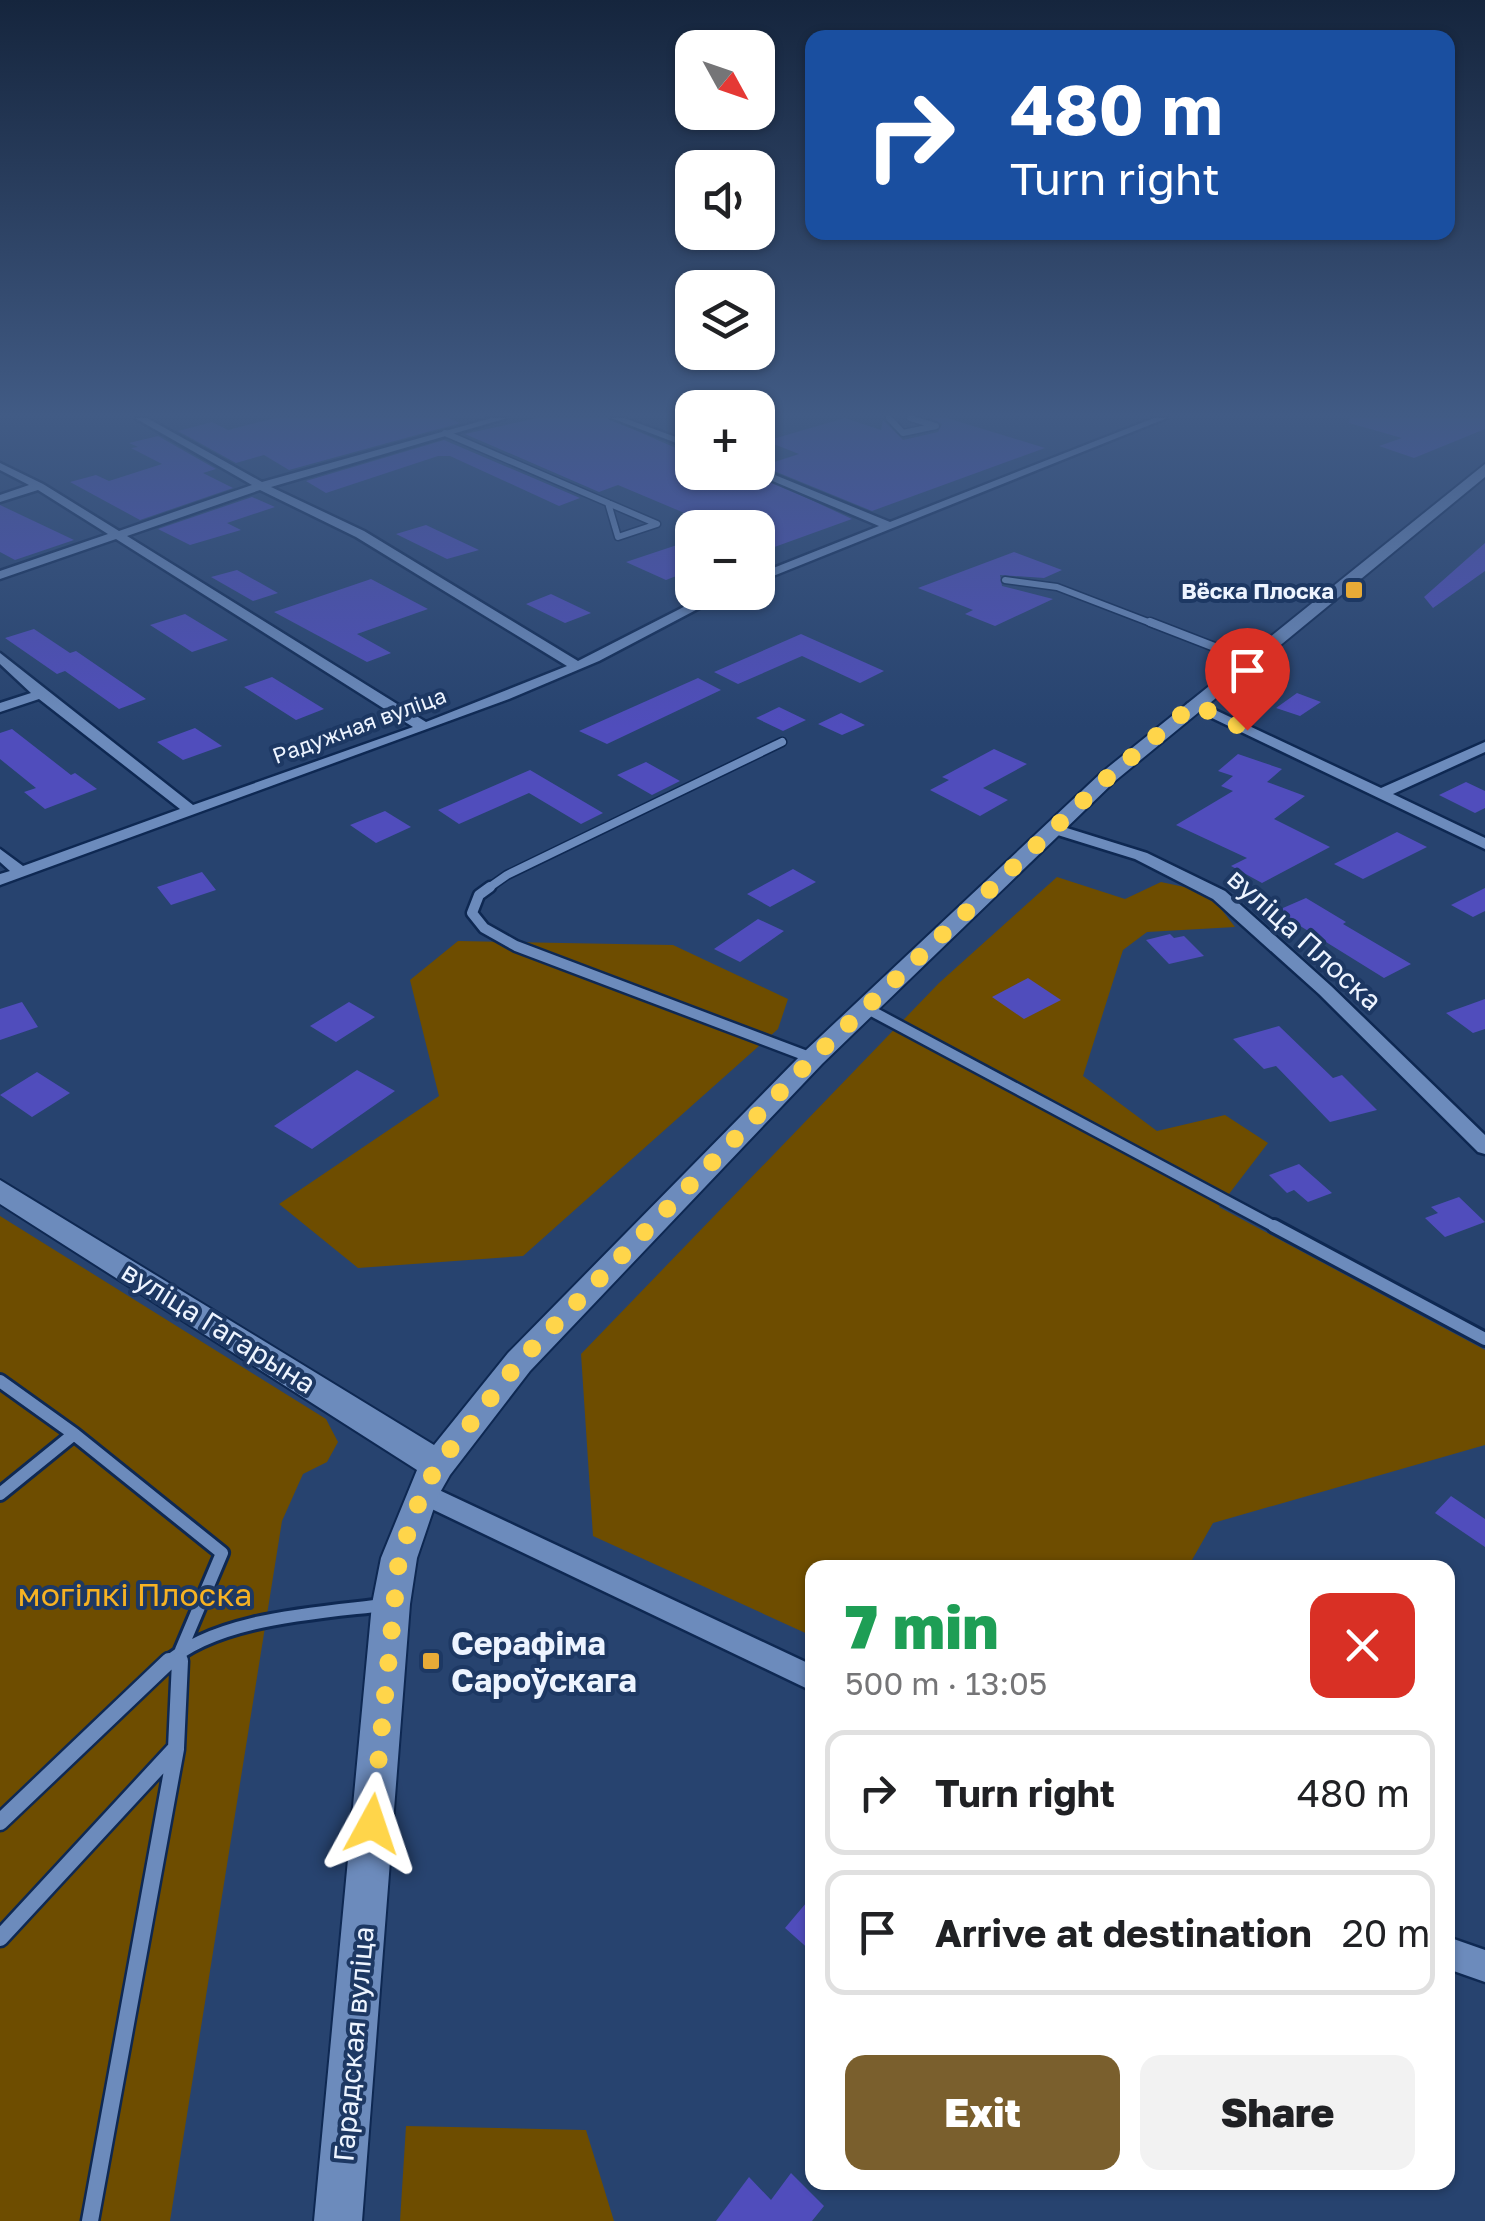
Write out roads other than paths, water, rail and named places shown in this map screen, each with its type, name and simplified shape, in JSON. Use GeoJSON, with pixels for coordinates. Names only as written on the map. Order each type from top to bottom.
{"type":"FeatureCollection","features":[{"type":"Feature","properties":{"kind":"main road","name":"Гарадская вуліца"},"geometry":{"type":"LineString","coordinates":[[338,2221],[391,1604],[399,1558],[422,1493],[438,1465],[519,1362],[813,1058],[1054,828],[1194,704],[1420,522]]}},
{"type":"Feature","properties":{"kind":"main road","name":"вуліца Гагарына"},"geometry":{"type":"LineString","coordinates":[[0,1190],[438,1465]]}},
{"type":"Feature","properties":{"kind":"street"},"geometry":{"type":"LineString","coordinates":[[96,522],[424,727]]}},
{"type":"Feature","properties":{"kind":"street"},"geometry":{"type":"LineString","coordinates":[[0,575],[156,522]]}},
{"type":"Feature","properties":{"kind":"street"},"geometry":{"type":"LineString","coordinates":[[335,522],[577,666]]}},
{"type":"Feature","properties":{"kind":"street"},"geometry":{"type":"LineString","coordinates":[[880,522],[890,526]]}},
{"type":"Feature","properties":{"kind":"street"},"geometry":{"type":"LineString","coordinates":[[775,571],[901,522]]}},
{"type":"Feature","properties":{"kind":"street","name":"Радужная вуліца"},"geometry":{"type":"LineString","coordinates":[[0,880],[189,808],[424,727],[577,666],[688,610]]}},
{"type":"Feature","properties":{"kind":"street"},"geometry":{"type":"LineString","coordinates":[[0,657],[189,808]]}},
{"type":"Feature","properties":{"kind":"street"},"geometry":{"type":"LineString","coordinates":[[0,708],[42,694]]}},
{"type":"Feature","properties":{"kind":"street"},"geometry":{"type":"LineString","coordinates":[[1194,704],[1485,844]]}},
{"type":"Feature","properties":{"kind":"street"},"geometry":{"type":"LineString","coordinates":[[1380,794],[1485,746]]}},
{"type":"Feature","properties":{"kind":"street","name":"вуліца Плоска"},"geometry":{"type":"LineString","coordinates":[[1054,828],[1172,869],[1228,902],[1485,1146]]}},
{"type":"Feature","properties":{"kind":"street"},"geometry":{"type":"LineString","coordinates":[[0,854],[21,872]]}},
{"type":"Feature","properties":{"kind":"street"},"geometry":{"type":"LineString","coordinates":[[422,1493],[805,1675]]}},
{"type":"Feature","properties":{"kind":"street"},"geometry":{"type":"LineString","coordinates":[[1455,1955],[1485,1966]]}},
{"type":"Feature","properties":{"kind":"lane"},"geometry":{"type":"LineString","coordinates":[[613,522],[618,537],[657,524],[651,522]]}},
{"type":"Feature","properties":{"kind":"lane"},"geometry":{"type":"LineString","coordinates":[[1005,580],[1057,587],[1248,660]]}},
{"type":"Feature","properties":{"kind":"lane"},"geometry":{"type":"LineString","coordinates":[[782,742],[507,875],[479,896],[472,913],[484,928],[516,946],[813,1058]]}},
{"type":"Feature","properties":{"kind":"lane"},"geometry":{"type":"LineString","coordinates":[[866,1008],[1485,1339]]}},
{"type":"Feature","properties":{"kind":"lane"},"geometry":{"type":"LineString","coordinates":[[0,1381],[74,1434],[222,1553],[181,1650],[176,1748],[90,2221]]}},
{"type":"Feature","properties":{"kind":"lane"},"geometry":{"type":"LineString","coordinates":[[0,1494],[74,1434]]}},
{"type":"Feature","properties":{"kind":"lane"},"geometry":{"type":"LineString","coordinates":[[0,1822],[181,1650],[266,1619],[391,1604]]}},
{"type":"Feature","properties":{"kind":"lane"},"geometry":{"type":"LineString","coordinates":[[0,1938],[176,1748]]}},
{"type":"Feature","properties":{"kind":"place","name":"Вёска Плоска"},"geometry":{"type":"Point","coordinates":[1354,590]}},
{"type":"Feature","properties":{"kind":"place","name":"Серафіма Сароўскага"},"geometry":{"type":"Point","coordinates":[431,1661]}},
{"type":"Feature","properties":{"kind":"park label","name":"могілкі Плоска"},"geometry":{"type":"Point","coordinates":[135,1594]}}]}
